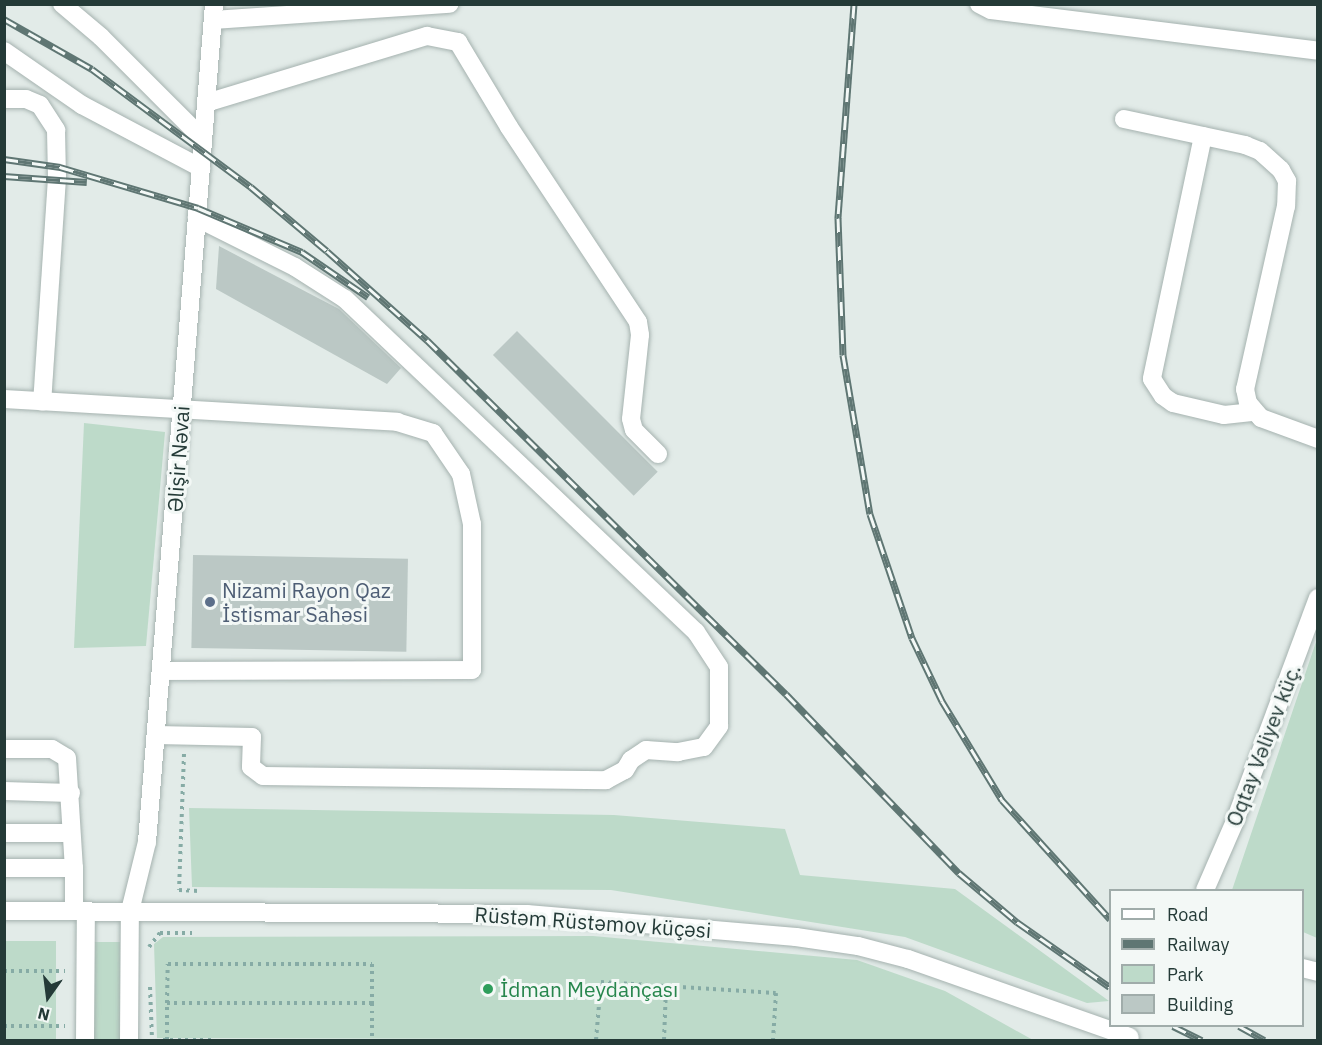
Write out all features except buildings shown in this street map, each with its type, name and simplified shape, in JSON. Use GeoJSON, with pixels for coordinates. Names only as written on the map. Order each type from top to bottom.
{"type":"FeatureCollection","features":[{"type":"Feature","properties":{"kind":"street"},"geometry":{"type":"LineString","coordinates":[[62,4],[101,37],[203,139]]}},
{"type":"Feature","properties":{"kind":"street"},"geometry":{"type":"LineString","coordinates":[[213,12],[449,4]]}},
{"type":"Feature","properties":{"kind":"street"},"geometry":{"type":"LineString","coordinates":[[979,4],[991,10],[1317,51]]}},
{"type":"Feature","properties":{"kind":"street","name":"Əlişir Nəvai"},"geometry":{"type":"LineString","coordinates":[[129,1041],[130,911],[147,842],[213,12]]}},
{"type":"Feature","properties":{"kind":"street"},"geometry":{"type":"LineString","coordinates":[[206,103],[427,36],[458,42],[509,127],[638,322],[640,335],[631,419],[634,430],[658,454]]}},
{"type":"Feature","properties":{"kind":"street"},"geometry":{"type":"LineString","coordinates":[[4,51],[82,105],[201,168]]}},
{"type":"Feature","properties":{"kind":"street"},"geometry":{"type":"LineString","coordinates":[[4,99],[26,99],[40,105],[56,130],[57,178],[42,401]]}},
{"type":"Feature","properties":{"kind":"street"},"geometry":{"type":"LineString","coordinates":[[1124,119],[1260,151],[1272,160],[1287,181],[1286,206],[1246,374],[1245,389],[1254,412],[1272,424],[1317,440]]}},
{"type":"Feature","properties":{"kind":"street"},"geometry":{"type":"LineString","coordinates":[[1203,136],[1152,379],[1156,388],[1173,403],[1224,415],[1254,412]]}},
{"type":"Feature","properties":{"kind":"street"},"geometry":{"type":"LineString","coordinates":[[156,735],[252,737],[251,767],[263,776],[606,780],[625,770],[631,760],[646,750],[678,752],[704,747],[719,726],[719,667],[696,633],[345,300],[295,267],[197,218]]}},
{"type":"Feature","properties":{"kind":"street"},"geometry":{"type":"LineString","coordinates":[[4,399],[397,422],[433,433],[461,474],[472,524],[472,670],[161,671]]}},
{"type":"Feature","properties":{"kind":"street","name":"Oqtay Vəliyev küç."},"geometry":{"type":"LineString","coordinates":[[1205,889],[1235,821],[1317,598]]}},
{"type":"Feature","properties":{"kind":"street"},"geometry":{"type":"LineString","coordinates":[[4,749],[60,752],[66,758],[71,793],[74,868],[80,911],[85,1041]]}},
{"type":"Feature","properties":{"kind":"street"},"geometry":{"type":"LineString","coordinates":[[4,791],[71,793]]}},
{"type":"Feature","properties":{"kind":"street"},"geometry":{"type":"LineString","coordinates":[[4,833],[71,833]]}},
{"type":"Feature","properties":{"kind":"street"},"geometry":{"type":"LineString","coordinates":[[4,868],[74,868]]}},
{"type":"Feature","properties":{"kind":"street","name":"Rüstəm Rüstəmov küçəsi"},"geometry":{"type":"LineString","coordinates":[[4,911],[527,914],[796,937],[899,956],[1109,1027]]}},
{"type":"Feature","properties":{"kind":"street","name":"Rüstəm Rüstəmov küçəsi"},"geometry":{"type":"LineString","coordinates":[[1110,1027],[1131,1034]]}},
{"type":"Feature","properties":{"kind":"path"},"geometry":{"type":"LineString","coordinates":[[184,735],[179,890],[199,891]]}},
{"type":"Feature","properties":{"kind":"path"},"geometry":{"type":"LineString","coordinates":[[149,957],[149,945],[160,933],[198,933]]}},
{"type":"Feature","properties":{"kind":"path"},"geometry":{"type":"LineString","coordinates":[[211,1041],[165,1040],[168,964],[372,964],[372,1041]]}},
{"type":"Feature","properties":{"kind":"path"},"geometry":{"type":"LineString","coordinates":[[4,971],[65,971]]}},
{"type":"Feature","properties":{"kind":"path"},"geometry":{"type":"LineString","coordinates":[[150,981],[152,1041]]}},
{"type":"Feature","properties":{"kind":"path"},"geometry":{"type":"LineString","coordinates":[[596,1041],[601,982],[776,993],[773,1041]]}},
{"type":"Feature","properties":{"kind":"path"},"geometry":{"type":"LineString","coordinates":[[664,1041],[666,987]]}},
{"type":"Feature","properties":{"kind":"path"},"geometry":{"type":"LineString","coordinates":[[167,1003],[372,1003]]}},
{"type":"Feature","properties":{"kind":"path"},"geometry":{"type":"LineString","coordinates":[[4,1026],[65,1026]]}},
{"type":"Feature","properties":{"kind":"green space"},"geometry":{"type":"Polygon","coordinates":[[[84,423],[165,432],[146,646],[74,648],[84,423]]]}},
{"type":"Feature","properties":{"kind":"green space"},"geometry":{"type":"Polygon","coordinates":[[[1317,639],[1317,938],[1304,932],[1304,889],[1232,889],[1317,639]]]}},
{"type":"Feature","properties":{"kind":"green space"},"geometry":{"type":"Polygon","coordinates":[[[189,808],[614,815],[785,829],[800,875],[955,889],[1109,1001],[1087,1003],[905,937],[611,890],[192,887],[189,808]]]}},
{"type":"Feature","properties":{"kind":"green space"},"geometry":{"type":"Polygon","coordinates":[[[593,936],[857,960],[945,991],[1033,1040],[157,1038],[154,944],[163,937],[593,936]]]}},
{"type":"Feature","properties":{"kind":"green space"},"geometry":{"type":"Polygon","coordinates":[[[5,941],[56,941],[56,1040],[5,1040],[5,941]]]}},
{"type":"Feature","properties":{"kind":"green space"},"geometry":{"type":"Polygon","coordinates":[[[93,942],[120,942],[120,1040],[93,1040],[93,942]]]}},
{"type":"Feature","properties":{"kind":"railway"},"geometry":{"type":"LineString","coordinates":[[854,4],[838,218],[843,355],[870,514],[912,638],[942,701],[1002,800],[1109,918]]}},
{"type":"Feature","properties":{"kind":"railway"},"geometry":{"type":"LineString","coordinates":[[4,19],[92,69],[251,187],[327,251],[427,340],[786,694],[959,873],[1017,922],[1109,986]]}},
{"type":"Feature","properties":{"kind":"railway"},"geometry":{"type":"LineString","coordinates":[[4,159],[60,167],[198,208],[302,252],[368,297]]}},
{"type":"Feature","properties":{"kind":"railway"},"geometry":{"type":"LineString","coordinates":[[4,176],[87,182]]}},
{"type":"Feature","properties":{"kind":"railway"},"geometry":{"type":"LineString","coordinates":[[1175,1027],[1202,1040]]}},
{"type":"Feature","properties":{"kind":"railway"},"geometry":{"type":"LineString","coordinates":[[1241,1027],[1264,1040]]}},
{"type":"Feature","properties":{"kind":"place","name":"Nizami Rayon Qaz İstismar Sahəsi"},"geometry":{"type":"Point","coordinates":[210,602]}},
{"type":"Feature","properties":{"kind":"place","name":"İdman Meydançası"},"geometry":{"type":"Point","coordinates":[488,989]}}]}
